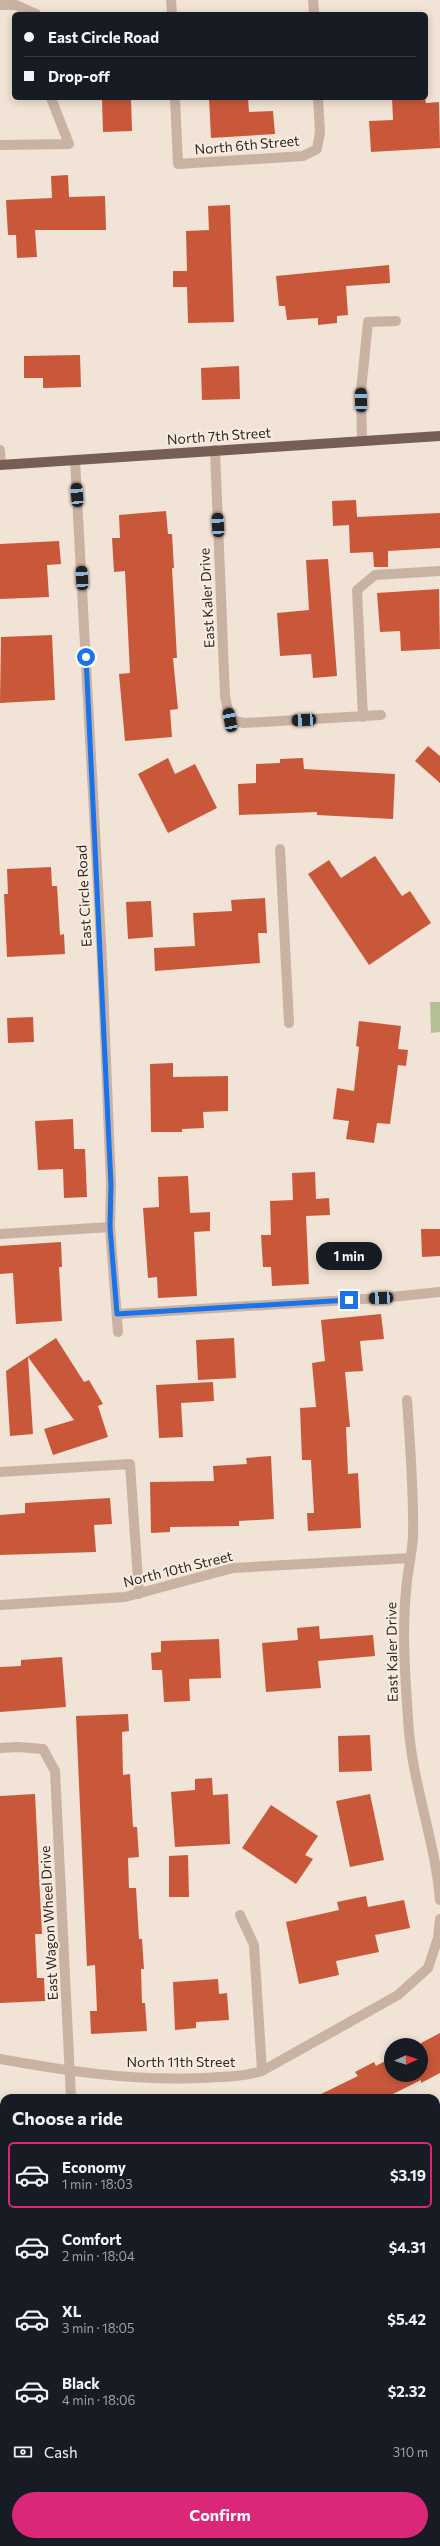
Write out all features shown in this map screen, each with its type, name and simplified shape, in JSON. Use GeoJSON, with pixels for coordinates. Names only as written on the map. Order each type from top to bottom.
{"type":"FeatureCollection","features":[{"type":"Feature","properties":{"kind":"main road","name":"North 7th Street"},"geometry":{"type":"LineString","coordinates":[[1,465],[440,436]]}},
{"type":"Feature","properties":{"kind":"street"},"geometry":{"type":"LineString","coordinates":[[171,0],[172,12]]}},
{"type":"Feature","properties":{"kind":"street"},"geometry":{"type":"LineString","coordinates":[[313,0],[314,12]]}},
{"type":"Feature","properties":{"kind":"street"},"geometry":{"type":"LineString","coordinates":[[0,5],[16,5],[32,12]]}},
{"type":"Feature","properties":{"kind":"street"},"geometry":{"type":"LineString","coordinates":[[0,145],[69,144],[52,100]]}},
{"type":"Feature","properties":{"kind":"street","name":"North 6th Street"},"geometry":{"type":"LineString","coordinates":[[175,100],[178,164],[303,156],[317,149],[320,132],[318,100]]}},
{"type":"Feature","properties":{"kind":"street"},"geometry":{"type":"LineString","coordinates":[[362,441],[360,391],[368,322],[396,321]]}},
{"type":"Feature","properties":{"kind":"street"},"geometry":{"type":"LineString","coordinates":[[0,450],[1,465]]}},
{"type":"Feature","properties":{"kind":"street","name":"East Kaler Drive"},"geometry":{"type":"LineString","coordinates":[[215,450],[225,696],[230,720],[244,723],[363,717]]}},
{"type":"Feature","properties":{"kind":"street","name":"East Circle Road"},"geometry":{"type":"LineString","coordinates":[[75,460],[102,968],[111,1185],[110,1227],[118,1332]]}},
{"type":"Feature","properties":{"kind":"street"},"geometry":{"type":"LineString","coordinates":[[381,716],[363,717],[357,590],[375,575],[440,571]]}},
{"type":"Feature","properties":{"kind":"street"},"geometry":{"type":"LineString","coordinates":[[280,849],[289,1023]]}},
{"type":"Feature","properties":{"kind":"street"},"geometry":{"type":"LineString","coordinates":[[0,1234],[110,1227]]}},
{"type":"Feature","properties":{"kind":"street"},"geometry":{"type":"LineString","coordinates":[[117,1314],[381,1298],[440,1292]]}},
{"type":"Feature","properties":{"kind":"street","name":"East Kaler Drive"},"geometry":{"type":"LineString","coordinates":[[407,1400],[413,1505],[404,1624],[409,1735],[412,1766],[438,1868],[440,1900]]}},
{"type":"Feature","properties":{"kind":"street"},"geometry":{"type":"LineString","coordinates":[[0,1472],[130,1464],[139,1594]]}},
{"type":"Feature","properties":{"kind":"street","name":"North 10th Street"},"geometry":{"type":"LineString","coordinates":[[0,1605],[125,1597],[233,1568],[410,1558]]}},
{"type":"Feature","properties":{"kind":"street","name":"East Wagon Wheel Drive"},"geometry":{"type":"LineString","coordinates":[[0,1748],[18,1747],[43,1749],[55,1771],[71,2094]]}},
{"type":"Feature","properties":{"kind":"street"},"geometry":{"type":"LineString","coordinates":[[240,1915],[254,1945],[262,2071]]}},
{"type":"Feature","properties":{"kind":"street","name":"North 11th Street"},"geometry":{"type":"LineString","coordinates":[[0,2060],[70,2071],[150,2079],[241,2077],[262,2071],[398,1995],[428,1968],[438,1938],[440,1919]]}},
{"type":"Feature","properties":{"kind":"green space"},"geometry":{"type":"Polygon","coordinates":[[[430,1002],[440,1002],[440,1032],[431,1033],[430,1002]]]}},
{"type":"Feature","properties":{"kind":"building"},"geometry":{"type":"Polygon","coordinates":[[[102,100],[131,100],[132,131],[103,132],[102,100]]]}},
{"type":"Feature","properties":{"kind":"building"},"geometry":{"type":"Polygon","coordinates":[[[209,100],[248,100],[249,112],[273,111],[275,134],[211,138],[209,100]]]}},
{"type":"Feature","properties":{"kind":"building"},"geometry":{"type":"Polygon","coordinates":[[[392,100],[425,100],[426,103],[439,102],[440,148],[371,152],[369,121],[393,120],[392,100]]]}},
{"type":"Feature","properties":{"kind":"building"},"geometry":{"type":"Polygon","coordinates":[[[68,175],[69,197],[105,196],[106,230],[35,230],[37,257],[17,258],[16,235],[8,235],[6,200],[52,198],[51,176],[68,175]]]}},
{"type":"Feature","properties":{"kind":"building"},"geometry":{"type":"Polygon","coordinates":[[[230,205],[234,322],[188,323],[187,287],[173,287],[173,271],[187,271],[186,231],[209,230],[208,206],[230,205]]]}},
{"type":"Feature","properties":{"kind":"building"},"geometry":{"type":"Polygon","coordinates":[[[389,265],[390,283],[346,286],[348,315],[337,316],[337,323],[318,325],[318,318],[287,320],[285,306],[279,306],[276,276],[389,265]]]}},
{"type":"Feature","properties":{"kind":"building"},"geometry":{"type":"Polygon","coordinates":[[[80,355],[81,387],[43,388],[43,378],[24,378],[24,356],[80,355]]]}},
{"type":"Feature","properties":{"kind":"building"},"geometry":{"type":"Polygon","coordinates":[[[239,366],[240,399],[202,400],[201,368],[239,366]]]}},
{"type":"Feature","properties":{"kind":"building"},"geometry":{"type":"Polygon","coordinates":[[[356,500],[357,517],[440,513],[440,548],[388,551],[388,567],[374,567],[373,552],[350,553],[349,525],[333,526],[332,501],[356,500]]]}},
{"type":"Feature","properties":{"kind":"building"},"geometry":{"type":"Polygon","coordinates":[[[166,511],[168,534],[172,534],[174,568],[172,568],[177,658],[173,658],[178,709],[170,710],[172,737],[125,741],[119,674],[130,673],[125,571],[114,572],[112,538],[120,538],[119,515],[166,511]]]}},
{"type":"Feature","properties":{"kind":"building"},"geometry":{"type":"Polygon","coordinates":[[[59,541],[61,564],[47,565],[49,597],[0,599],[0,544],[59,541]]]}},
{"type":"Feature","properties":{"kind":"building"},"geometry":{"type":"Polygon","coordinates":[[[328,559],[337,676],[313,678],[311,654],[280,656],[277,613],[309,610],[306,560],[328,559]]]}},
{"type":"Feature","properties":{"kind":"building"},"geometry":{"type":"Polygon","coordinates":[[[439,589],[440,649],[401,651],[400,631],[380,632],[377,593],[439,589]]]}},
{"type":"Feature","properties":{"kind":"building"},"geometry":{"type":"Polygon","coordinates":[[[52,635],[55,700],[0,703],[1,637],[52,635]]]}},
{"type":"Feature","properties":{"kind":"building"},"geometry":{"type":"Polygon","coordinates":[[[428,746],[440,756],[440,783],[415,761],[428,746]]]}},
{"type":"Feature","properties":{"kind":"building"},"geometry":{"type":"Polygon","coordinates":[[[168,758],[175,774],[195,764],[217,808],[168,833],[138,774],[168,758]]]}},
{"type":"Feature","properties":{"kind":"building"},"geometry":{"type":"Polygon","coordinates":[[[303,758],[304,769],[395,774],[393,819],[317,815],[317,812],[239,815],[238,784],[256,783],[256,764],[280,763],[280,759],[303,758]]]}},
{"type":"Feature","properties":{"kind":"building"},"geometry":{"type":"Polygon","coordinates":[[[375,856],[402,896],[410,891],[431,923],[369,965],[308,874],[329,860],[341,878],[375,856]]]}},
{"type":"Feature","properties":{"kind":"building"},"geometry":{"type":"Polygon","coordinates":[[[51,867],[52,886],[57,886],[60,935],[64,934],[65,954],[7,957],[4,894],[8,894],[7,869],[51,867]]]}},
{"type":"Feature","properties":{"kind":"building"},"geometry":{"type":"Polygon","coordinates":[[[265,898],[267,933],[258,933],[260,963],[155,971],[154,948],[195,946],[193,913],[232,911],[231,900],[265,898]]]}},
{"type":"Feature","properties":{"kind":"building"},"geometry":{"type":"Polygon","coordinates":[[[151,901],[153,937],[128,939],[126,902],[151,901]]]}},
{"type":"Feature","properties":{"kind":"building"},"geometry":{"type":"Polygon","coordinates":[[[33,1017],[34,1042],[8,1043],[7,1018],[33,1017]]]}},
{"type":"Feature","properties":{"kind":"building"},"geometry":{"type":"Polygon","coordinates":[[[359,1021],[401,1026],[398,1049],[408,1050],[406,1066],[398,1065],[390,1124],[377,1123],[374,1143],[346,1139],[349,1121],[333,1119],[337,1088],[354,1091],[359,1047],[356,1046],[359,1021]]]}},
{"type":"Feature","properties":{"kind":"building"},"geometry":{"type":"Polygon","coordinates":[[[173,1063],[173,1077],[228,1076],[228,1111],[203,1112],[204,1128],[182,1129],[182,1132],[151,1132],[150,1064],[173,1063]]]}},
{"type":"Feature","properties":{"kind":"building"},"geometry":{"type":"Polygon","coordinates":[[[73,1119],[74,1149],[85,1149],[87,1197],[64,1198],[63,1169],[38,1170],[35,1121],[73,1119]]]}},
{"type":"Feature","properties":{"kind":"building"},"geometry":{"type":"Polygon","coordinates":[[[315,1172],[316,1199],[329,1198],[330,1215],[306,1216],[309,1284],[272,1286],[271,1267],[263,1267],[261,1235],[271,1235],[270,1201],[293,1200],[292,1173],[315,1172]]]}},
{"type":"Feature","properties":{"kind":"building"},"geometry":{"type":"Polygon","coordinates":[[[188,1176],[190,1213],[210,1212],[210,1231],[194,1232],[197,1296],[158,1298],[157,1277],[148,1278],[143,1208],[159,1207],[158,1177],[188,1176]]]}},
{"type":"Feature","properties":{"kind":"building"},"geometry":{"type":"Polygon","coordinates":[[[421,1229],[440,1229],[440,1256],[422,1257],[421,1229]]]}},
{"type":"Feature","properties":{"kind":"building"},"geometry":{"type":"Polygon","coordinates":[[[61,1242],[62,1267],[59,1267],[62,1321],[16,1324],[13,1273],[0,1274],[0,1246],[61,1242]]]}},
{"type":"Feature","properties":{"kind":"building"},"geometry":{"type":"Polygon","coordinates":[[[381,1314],[384,1339],[360,1341],[363,1371],[345,1372],[350,1427],[346,1427],[348,1474],[358,1473],[361,1528],[308,1531],[307,1513],[314,1513],[311,1460],[302,1460],[300,1408],[316,1407],[312,1363],[325,1361],[321,1320],[381,1314]]]}},
{"type":"Feature","properties":{"kind":"building"},"geometry":{"type":"Polygon","coordinates":[[[56,1338],[84,1382],[89,1380],[103,1404],[98,1406],[108,1437],[53,1455],[44,1429],[74,1420],[28,1357],[33,1434],[10,1436],[6,1371],[56,1338]]]}},
{"type":"Feature","properties":{"kind":"building"},"geometry":{"type":"Polygon","coordinates":[[[234,1338],[236,1378],[198,1380],[196,1340],[234,1338]]]}},
{"type":"Feature","properties":{"kind":"building"},"geometry":{"type":"Polygon","coordinates":[[[213,1382],[214,1401],[181,1403],[183,1437],[159,1438],[156,1385],[213,1382]]]}},
{"type":"Feature","properties":{"kind":"building"},"geometry":{"type":"Polygon","coordinates":[[[271,1456],[274,1519],[239,1521],[239,1526],[170,1527],[170,1532],[151,1533],[150,1482],[214,1481],[213,1466],[247,1464],[246,1458],[271,1456]]]}},
{"type":"Feature","properties":{"kind":"building"},"geometry":{"type":"Polygon","coordinates":[[[110,1498],[112,1524],[94,1525],[96,1552],[0,1555],[0,1515],[25,1513],[25,1503],[110,1498]]]}},
{"type":"Feature","properties":{"kind":"building"},"geometry":{"type":"Polygon","coordinates":[[[319,1626],[320,1639],[373,1635],[375,1656],[318,1661],[321,1688],[266,1692],[262,1643],[298,1640],[297,1628],[319,1626]]]}},
{"type":"Feature","properties":{"kind":"building"},"geometry":{"type":"Polygon","coordinates":[[[219,1639],[221,1678],[189,1679],[190,1701],[164,1702],[162,1670],[152,1670],[151,1653],[161,1652],[161,1641],[219,1639]]]}},
{"type":"Feature","properties":{"kind":"building"},"geometry":{"type":"Polygon","coordinates":[[[62,1657],[66,1707],[0,1712],[0,1667],[21,1666],[21,1660],[62,1657]]]}},
{"type":"Feature","properties":{"kind":"building"},"geometry":{"type":"Polygon","coordinates":[[[128,1714],[129,1731],[122,1732],[123,1775],[130,1774],[133,1827],[137,1827],[139,1857],[128,1858],[129,1888],[136,1888],[139,1939],[142,1939],[144,1969],[141,1969],[142,2003],[145,2003],[147,2031],[91,2034],[90,2011],[97,2011],[95,1965],[87,1966],[76,1716],[128,1714]]]}},
{"type":"Feature","properties":{"kind":"building"},"geometry":{"type":"Polygon","coordinates":[[[370,1735],[372,1771],[339,1772],[338,1736],[370,1735]]]}},
{"type":"Feature","properties":{"kind":"building"},"geometry":{"type":"Polygon","coordinates":[[[212,1778],[213,1795],[228,1794],[230,1844],[175,1847],[171,1792],[195,1790],[195,1779],[212,1778]]]}},
{"type":"Feature","properties":{"kind":"building"},"geometry":{"type":"Polygon","coordinates":[[[35,1794],[42,1934],[35,1934],[37,1978],[44,1978],[45,2001],[0,2003],[0,1796],[35,1794]]]}},
{"type":"Feature","properties":{"kind":"building"},"geometry":{"type":"Polygon","coordinates":[[[370,1794],[384,1860],[350,1867],[336,1801],[370,1794]]]}},
{"type":"Feature","properties":{"kind":"building"},"geometry":{"type":"Polygon","coordinates":[[[271,1805],[318,1836],[305,1855],[313,1859],[296,1884],[242,1848],[271,1805]]]}},
{"type":"Feature","properties":{"kind":"building"},"geometry":{"type":"Polygon","coordinates":[[[188,1855],[189,1897],[169,1897],[169,1856],[188,1855]]]}},
{"type":"Feature","properties":{"kind":"building"},"geometry":{"type":"Polygon","coordinates":[[[366,1896],[368,1907],[404,1900],[410,1928],[375,1935],[379,1952],[336,1961],[339,1975],[299,1984],[286,1922],[339,1910],[337,1902],[366,1896]]]}},
{"type":"Feature","properties":{"kind":"building"},"geometry":{"type":"Polygon","coordinates":[[[218,1979],[219,1994],[227,1993],[229,2020],[196,2022],[196,2028],[175,2030],[173,1982],[218,1979]]]}},
{"type":"Feature","properties":{"kind":"building"},"geometry":{"type":"Polygon","coordinates":[[[440,2033],[440,2073],[428,2079],[428,2039],[440,2033]]]}},
{"type":"Feature","properties":{"kind":"building"},"geometry":{"type":"Polygon","coordinates":[[[374,2062],[376,2066],[384,2062],[384,2082],[417,2082],[393,2094],[321,2094],[358,2076],[355,2072],[374,2062]]]}},
{"type":"Feature","properties":{"kind":"route"},"geometry":{"type":"LineString","coordinates":[[86,657],[102,961],[111,1185],[110,1227],[117,1314],[349,1300]]}}]}
